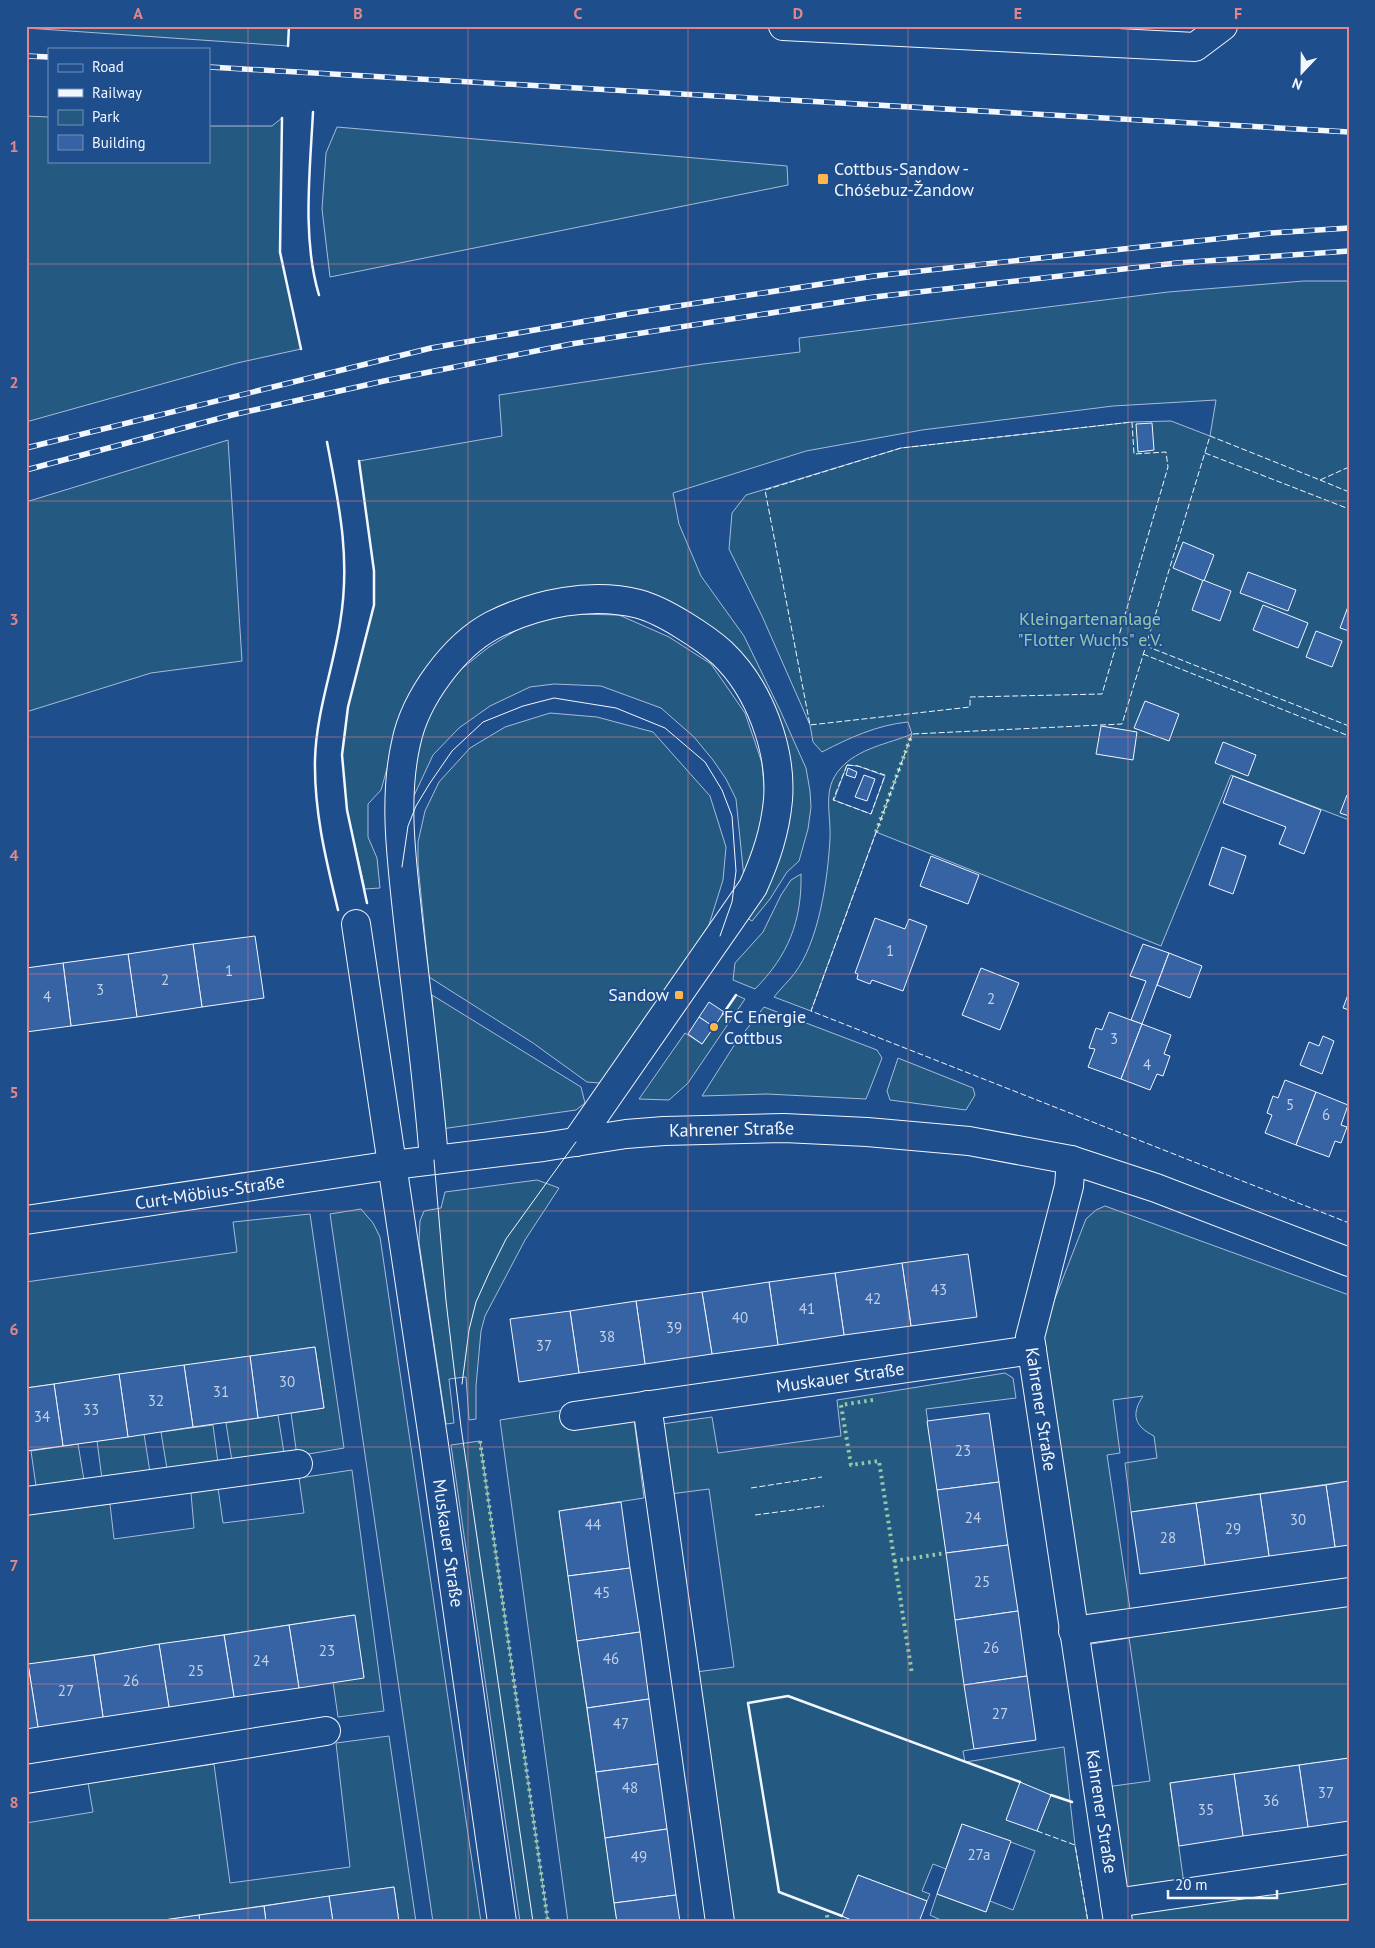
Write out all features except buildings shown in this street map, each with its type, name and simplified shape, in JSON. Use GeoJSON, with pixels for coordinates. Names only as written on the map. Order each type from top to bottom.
{"type":"FeatureCollection","features":[{"type":"Feature","properties":{"kind":"street"},"geometry":{"type":"LineString","coordinates":[[784,26],[1195,47],[1223,26]]}},
{"type":"Feature","properties":{"kind":"street"},"geometry":{"type":"LineString","coordinates":[[434,1160],[402,867],[401,773],[406,743],[412,723],[422,699],[437,677],[455,656],[492,626],[530,610],[554,604],[576,600],[605,600],[640,604],[698,634],[722,653],[742,676],[763,718],[777,766],[778,798],[768,852],[753,887],[576,1142]]}},
{"type":"Feature","properties":{"kind":"street","name":"Muskauer Straße"},"geometry":{"type":"LineString","coordinates":[[356,924],[393,1164],[502,1922]]}},
{"type":"Feature","properties":{"kind":"street","name":"Kahrener Straße"},"geometry":{"type":"LineString","coordinates":[[393,1164],[664,1131],[784,1128],[867,1132],[969,1141],[1071,1160],[1156,1188],[1349,1262]]}},
{"type":"Feature","properties":{"kind":"street","name":"Kahrener Straße"},"geometry":{"type":"LineString","coordinates":[[1071,1160],[1069,1186],[1030,1337],[1116,1912],[1349,1869]]}},
{"type":"Feature","properties":{"kind":"street","name":"Curt-Möbius-Straße"},"geometry":{"type":"LineString","coordinates":[[26,1220],[393,1164]]}},
{"type":"Feature","properties":{"kind":"street","name":"Muskauer Straße"},"geometry":{"type":"LineString","coordinates":[[574,1416],[1032,1350]]}},
{"type":"Feature","properties":{"kind":"street"},"geometry":{"type":"LineString","coordinates":[[647,1405],[720,1922]]}},
{"type":"Feature","properties":{"kind":"street"},"geometry":{"type":"LineString","coordinates":[[26,1501],[298,1464]]}},
{"type":"Feature","properties":{"kind":"street"},"geometry":{"type":"LineString","coordinates":[[1073,1631],[1349,1592]]}},
{"type":"Feature","properties":{"kind":"street"},"geometry":{"type":"LineString","coordinates":[[26,1779],[326,1731]]}},
{"type":"Feature","properties":{"kind":"green space"},"geometry":{"type":"Polygon","coordinates":[[[26,26],[289,26],[288,46],[26,28],[26,26]]]}},
{"type":"Feature","properties":{"kind":"green space"},"geometry":{"type":"Polygon","coordinates":[[[26,116],[48,117],[48,162],[210,162],[210,126],[272,126],[282,118],[280,252],[301,349],[237,363],[26,422],[26,116]]]}},
{"type":"Feature","properties":{"kind":"green space"},"geometry":{"type":"Polygon","coordinates":[[[337,127],[787,166],[788,185],[330,277],[322,209],[326,153],[337,127]]]}},
{"type":"Feature","properties":{"kind":"green space","name":"Kleingartenanlage \"Flotter Wuchs\" e.V."},"geometry":{"type":"Polygon","coordinates":[[[1304,281],[1349,281],[1349,820],[1231,775],[1161,946],[876,832],[811,1011],[774,997],[803,961],[821,909],[830,838],[829,793],[834,777],[847,762],[864,751],[912,734],[908,722],[885,726],[864,733],[822,752],[813,742],[810,725],[762,616],[729,549],[732,513],[746,495],[901,448],[1132,422],[1171,421],[1210,436],[1216,400],[1113,406],[922,430],[806,451],[673,493],[679,524],[701,576],[744,636],[806,768],[811,807],[808,829],[799,861],[787,872],[770,899],[752,921],[747,918],[783,740],[687,613],[521,602],[403,711],[381,790],[368,804],[368,837],[377,858],[380,888],[365,889],[347,810],[342,755],[348,707],[374,605],[374,571],[359,461],[502,436],[499,395],[703,364],[800,352],[799,338],[1168,292],[1304,281]],[[847,765],[834,800],[871,814],[885,776],[858,766],[847,765]]]}},
{"type":"Feature","properties":{"kind":"green space"},"geometry":{"type":"Polygon","coordinates":[[[228,440],[242,661],[151,673],[26,712],[26,502],[228,440]]]}},
{"type":"Feature","properties":{"kind":"green space"},"geometry":{"type":"Polygon","coordinates":[[[574,614],[619,615],[669,637],[711,664],[745,713],[762,763],[765,798],[760,841],[744,878],[736,799],[726,779],[713,760],[694,737],[661,708],[601,686],[554,684],[530,687],[490,706],[459,728],[433,755],[412,800],[415,750],[422,722],[455,674],[489,647],[528,623],[574,614]]]}},
{"type":"Feature","properties":{"kind":"green space"},"geometry":{"type":"Polygon","coordinates":[[[550,713],[597,717],[653,732],[710,796],[726,847],[723,880],[708,928],[697,948],[600,1083],[587,1082],[533,1043],[429,977],[418,864],[418,842],[425,811],[439,782],[470,748],[505,727],[550,713]]]}},
{"type":"Feature","properties":{"kind":"green space"},"geometry":{"type":"Polygon","coordinates":[[[801,874],[801,891],[796,922],[791,937],[776,964],[755,989],[733,980],[735,963],[763,932],[781,895],[791,880],[801,874]]]}},
{"type":"Feature","properties":{"kind":"green space"},"geometry":{"type":"Polygon","coordinates":[[[432,995],[581,1087],[585,1103],[576,1110],[441,1129],[432,995]]]}},
{"type":"Feature","properties":{"kind":"green space"},"geometry":{"type":"Polygon","coordinates":[[[736,995],[745,999],[688,1083],[669,1100],[639,1099],[685,1033],[702,1044],[736,995]]]}},
{"type":"Feature","properties":{"kind":"green space"},"geometry":{"type":"Polygon","coordinates":[[[764,1007],[877,1050],[882,1058],[866,1099],[767,1094],[702,1096],[735,1044],[764,1007]]]}},
{"type":"Feature","properties":{"kind":"green space"},"geometry":{"type":"Polygon","coordinates":[[[898,1058],[973,1088],[975,1095],[966,1110],[890,1100],[887,1091],[898,1058]]]}},
{"type":"Feature","properties":{"kind":"green space"},"geometry":{"type":"Polygon","coordinates":[[[537,1180],[559,1188],[525,1240],[485,1316],[481,1331],[476,1386],[476,1419],[469,1420],[466,1377],[449,1379],[454,1423],[446,1424],[419,1242],[420,1221],[424,1211],[441,1208],[445,1192],[537,1180]]]}},
{"type":"Feature","properties":{"kind":"green space"},"geometry":{"type":"Polygon","coordinates":[[[1105,1206],[1349,1295],[1349,1481],[1131,1512],[1125,1463],[1157,1458],[1154,1436],[1142,1428],[1136,1419],[1137,1408],[1143,1396],[1113,1400],[1120,1453],[1107,1455],[1131,1616],[1084,1619],[1042,1332],[1086,1219],[1096,1210],[1105,1206]]]}},
{"type":"Feature","properties":{"kind":"green space"},"geometry":{"type":"Polygon","coordinates":[[[361,1209],[373,1223],[380,1237],[481,1922],[433,1922],[330,1214],[361,1209]]]}},
{"type":"Feature","properties":{"kind":"green space"},"geometry":{"type":"Polygon","coordinates":[[[310,1214],[344,1448],[297,1456],[291,1413],[324,1408],[315,1347],[26,1388],[26,1282],[237,1252],[233,1222],[310,1214]]]}},
{"type":"Feature","properties":{"kind":"green space"},"geometry":{"type":"Polygon","coordinates":[[[1005,1373],[1013,1378],[1016,1398],[926,1409],[974,1749],[963,1751],[965,1762],[1064,1747],[1075,1845],[1088,1922],[945,1922],[930,1915],[937,1894],[986,1912],[990,1901],[1013,1910],[1035,1851],[962,1824],[946,1869],[933,1864],[922,1891],[930,1894],[927,1901],[858,1875],[842,1916],[856,1922],[733,1922],[696,1672],[734,1667],[709,1489],[670,1494],[662,1424],[712,1417],[718,1453],[841,1436],[837,1400],[1005,1373]]]}},
{"type":"Feature","properties":{"kind":"green space"},"geometry":{"type":"Polygon","coordinates":[[[564,1410],[567,1428],[634,1419],[644,1498],[559,1511],[617,1922],[568,1922],[500,1420],[564,1410]]]}},
{"type":"Feature","properties":{"kind":"green space"},"geometry":{"type":"Polygon","coordinates":[[[278,1415],[284,1453],[232,1461],[226,1423],[278,1415]]]}},
{"type":"Feature","properties":{"kind":"green space"},"geometry":{"type":"Polygon","coordinates":[[[213,1425],[218,1463],[167,1469],[161,1432],[213,1425]]]}},
{"type":"Feature","properties":{"kind":"green space"},"geometry":{"type":"Polygon","coordinates":[[[144,1434],[150,1472],[102,1479],[97,1441],[144,1434]]]}},
{"type":"Feature","properties":{"kind":"green space"},"geometry":{"type":"Polygon","coordinates":[[[480,1441],[548,1922],[520,1922],[451,1445],[480,1441]]]}},
{"type":"Feature","properties":{"kind":"green space"},"geometry":{"type":"Polygon","coordinates":[[[78,1444],[84,1480],[36,1486],[31,1451],[78,1444]]]}},
{"type":"Feature","properties":{"kind":"green space"},"geometry":{"type":"Polygon","coordinates":[[[352,1470],[384,1711],[338,1717],[333,1682],[364,1677],[354,1615],[26,1665],[26,1515],[110,1504],[114,1539],[194,1528],[191,1493],[218,1488],[223,1523],[304,1513],[299,1478],[352,1470]]]}},
{"type":"Feature","properties":{"kind":"green space"},"geometry":{"type":"Polygon","coordinates":[[[1349,1599],[1349,1758],[1170,1783],[1184,1884],[1125,1891],[1106,1787],[1150,1781],[1129,1638],[1085,1645],[1086,1636],[1349,1599]]]}},
{"type":"Feature","properties":{"kind":"green space"},"geometry":{"type":"Polygon","coordinates":[[[389,1736],[416,1922],[399,1922],[394,1887],[150,1922],[26,1922],[26,1823],[93,1812],[88,1783],[214,1764],[230,1883],[350,1867],[336,1743],[389,1736]]]}},
{"type":"Feature","properties":{"kind":"green space"},"geometry":{"type":"Polygon","coordinates":[[[1349,1880],[1349,1922],[1129,1922],[1130,1913],[1349,1880]]]}},
{"type":"Feature","properties":{"kind":"tram line"},"geometry":{"type":"LineString","coordinates":[[402,867],[408,826],[416,806],[452,751],[483,722],[523,706],[554,698],[616,708],[665,728],[705,762],[722,790],[732,816],[736,871],[732,902],[720,936]]}},
{"type":"Feature","properties":{"kind":"tram line"},"geometry":{"type":"LineString","coordinates":[[462,1384],[469,1330],[476,1302],[490,1271],[506,1239],[576,1142]]}},
{"type":"Feature","properties":{"kind":"tram line"},"geometry":{"type":"LineString","coordinates":[[434,1160],[446,1301],[461,1427],[533,1922]]}},
{"type":"Feature","properties":{"kind":"railway"},"geometry":{"type":"LineString","coordinates":[[26,56],[48,57]]}},
{"type":"Feature","properties":{"kind":"railway"},"geometry":{"type":"LineString","coordinates":[[210,67],[1349,132]]}},
{"type":"Feature","properties":{"kind":"railway"},"geometry":{"type":"LineString","coordinates":[[26,448],[431,348],[632,313],[874,276],[1271,233],[1349,228]]}},
{"type":"Feature","properties":{"kind":"railway"},"geometry":{"type":"LineString","coordinates":[[26,470],[232,415],[384,381],[571,344],[874,297],[1177,263],[1349,251]]}},
{"type":"Feature","properties":{"kind":"hedge"},"geometry":{"type":"LineString","coordinates":[[876,832],[912,734]]}},
{"type":"Feature","properties":{"kind":"hedge"},"geometry":{"type":"LineString","coordinates":[[873,1400],[841,1405],[851,1465],[879,1461],[912,1674]]}},
{"type":"Feature","properties":{"kind":"hedge"},"geometry":{"type":"LineString","coordinates":[[480,1441],[548,1922]]}},
{"type":"Feature","properties":{"kind":"hedge"},"geometry":{"type":"LineString","coordinates":[[894,1561],[946,1553]]}},
{"type":"Feature","properties":{"kind":"hedge"},"geometry":{"type":"LineString","coordinates":[[827,1915],[828,1922]]}},
{"type":"Feature","properties":{"kind":"fence"},"geometry":{"type":"LineString","coordinates":[[1132,422],[1134,454],[1166,452],[1168,467],[1102,694],[970,697],[970,707],[810,725],[765,490],[901,448],[1132,422]]}},
{"type":"Feature","properties":{"kind":"fence"},"geometry":{"type":"LineString","coordinates":[[1349,467],[1320,480],[1210,436],[1122,724],[912,734],[811,1011],[1349,1223]]}},
{"type":"Feature","properties":{"kind":"fence"},"geometry":{"type":"LineString","coordinates":[[1205,453],[1349,509]]}},
{"type":"Feature","properties":{"kind":"fence"},"geometry":{"type":"LineString","coordinates":[[1320,480],[1349,492]]}},
{"type":"Feature","properties":{"kind":"fence"},"geometry":{"type":"LineString","coordinates":[[1146,646],[1349,726]]}},
{"type":"Feature","properties":{"kind":"fence"},"geometry":{"type":"LineString","coordinates":[[1143,654],[1349,736]]}},
{"type":"Feature","properties":{"kind":"fence"},"geometry":{"type":"LineString","coordinates":[[847,765],[858,766],[885,775],[871,814],[833,800],[847,765]]}},
{"type":"Feature","properties":{"kind":"fence"},"geometry":{"type":"LineString","coordinates":[[751,1488],[822,1477]]}},
{"type":"Feature","properties":{"kind":"fence"},"geometry":{"type":"LineString","coordinates":[[755,1515],[824,1506]]}},
{"type":"Feature","properties":{"kind":"fence"},"geometry":{"type":"LineString","coordinates":[[1037,1831],[1075,1845],[1088,1922]]}},
{"type":"Feature","properties":{"kind":"wall"},"geometry":{"type":"LineString","coordinates":[[288,46],[289,26]]}},
{"type":"Feature","properties":{"kind":"wall"},"geometry":{"type":"LineString","coordinates":[[313,112],[308,205],[310,251],[319,295]]}},
{"type":"Feature","properties":{"kind":"wall"},"geometry":{"type":"LineString","coordinates":[[282,118],[280,252],[301,349]]}},
{"type":"Feature","properties":{"kind":"wall"},"geometry":{"type":"LineString","coordinates":[[327,442],[342,532],[344,576],[340,623],[318,725],[315,779],[322,836],[338,910]]}},
{"type":"Feature","properties":{"kind":"wall"},"geometry":{"type":"LineString","coordinates":[[359,461],[374,571],[374,605],[348,707],[342,755],[347,810],[367,903]]}},
{"type":"Feature","properties":{"kind":"wall"},"geometry":{"type":"LineString","coordinates":[[723,1014],[736,995]]}},
{"type":"Feature","properties":{"kind":"wall"},"geometry":{"type":"LineString","coordinates":[[842,1916],[779,1892],[748,1703],[788,1696],[1020,1782]]}},
{"type":"Feature","properties":{"kind":"wall"},"geometry":{"type":"LineString","coordinates":[[1051,1795],[1072,1802]]}},
{"type":"Feature","properties":{"kind":"place","name":"Cottbus-Sandow - Chóśebuz-Žandow"},"geometry":{"type":"Point","coordinates":[823,179]}},
{"type":"Feature","properties":{"kind":"place","name":"Sandow"},"geometry":{"type":"Point","coordinates":[679,995]}},
{"type":"Feature","properties":{"kind":"place","name":"FC Energie Cottbus"},"geometry":{"type":"Point","coordinates":[714,1027]}}]}
